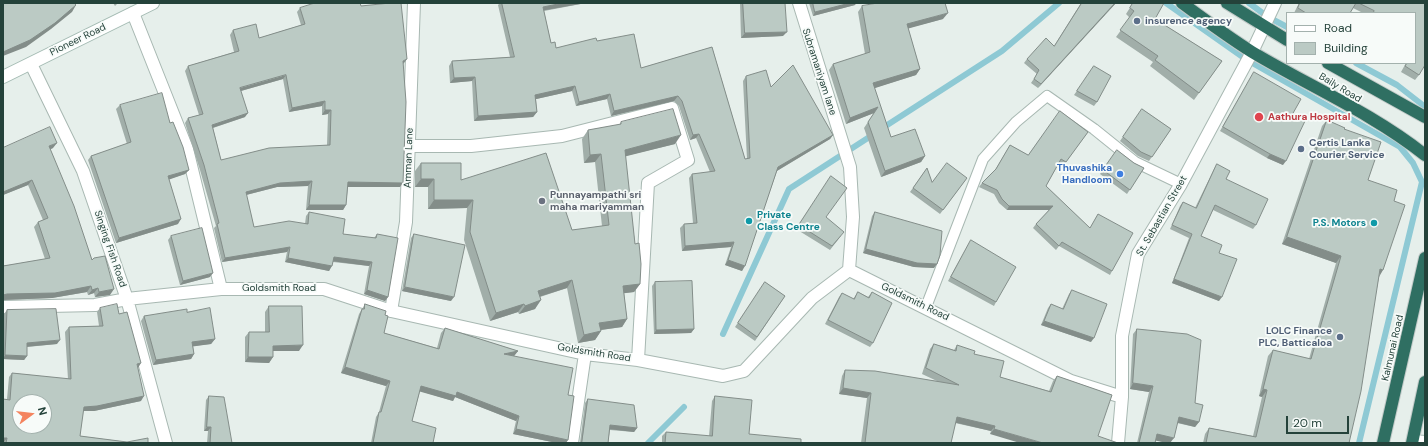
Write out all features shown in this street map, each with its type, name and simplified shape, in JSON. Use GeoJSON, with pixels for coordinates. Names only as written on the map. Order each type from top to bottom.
{"type":"FeatureCollection","features":[{"type":"Feature","properties":{"kind":"highway","name":"Baily Road"},"geometry":{"type":"LineString","coordinates":[[1182,3],[1252,52],[1320,89],[1409,142],[1425,154]]}},
{"type":"Feature","properties":{"kind":"highway"},"geometry":{"type":"LineString","coordinates":[[1227,3],[1286,39]]}},
{"type":"Feature","properties":{"kind":"highway","name":"Baily Road"},"geometry":{"type":"LineString","coordinates":[[1330,64],[1425,117]]}},
{"type":"Feature","properties":{"kind":"highway","name":"Kalmunai Road"},"geometry":{"type":"LineString","coordinates":[[1382,443],[1425,258]]}},
{"type":"Feature","properties":{"kind":"highway"},"geometry":{"type":"LineString","coordinates":[[1412,442],[1425,382]]}},
{"type":"Feature","properties":{"kind":"street","name":"Pioneer Road"},"geometry":{"type":"LineString","coordinates":[[3,77],[153,3]]}},
{"type":"Feature","properties":{"kind":"street","name":"Amman Lane"},"geometry":{"type":"LineString","coordinates":[[391,311],[406,222],[410,146],[410,93],[414,3]]}},
{"type":"Feature","properties":{"kind":"street","name":"Subramaniyam lane"},"geometry":{"type":"LineString","coordinates":[[799,3],[850,167],[853,217],[849,270]]}},
{"type":"Feature","properties":{"kind":"street","name":"St. Sebastian Street"},"geometry":{"type":"LineString","coordinates":[[1118,443],[1122,397],[1122,336],[1138,254],[1181,184],[1252,52],[1275,3]]}},
{"type":"Feature","properties":{"kind":"street"},"geometry":{"type":"LineString","coordinates":[[133,13],[187,148],[221,289]]}},
{"type":"Feature","properties":{"kind":"street","name":"Singing Fish Road"},"geometry":{"type":"LineString","coordinates":[[31,64],[83,171],[127,300],[166,443]]}},
{"type":"Feature","properties":{"kind":"street"},"geometry":{"type":"LineString","coordinates":[[410,146],[471,146],[562,136],[672,108],[688,160],[648,183],[638,360]]}},
{"type":"Feature","properties":{"kind":"street","name":"Goldsmith Road"},"geometry":{"type":"LineString","coordinates":[[3,307],[95,305],[221,289],[272,287],[324,289],[391,311],[585,354],[638,360],[723,376],[744,371],[812,298],[849,270],[1071,381],[1122,397]]}},
{"type":"Feature","properties":{"kind":"street"},"geometry":{"type":"LineString","coordinates":[[572,443],[585,354]]}},
{"type":"Feature","properties":{"kind":"street"},"geometry":{"type":"LineString","coordinates":[[1412,442],[1425,442]]}},
{"type":"Feature","properties":{"kind":"lane"},"geometry":{"type":"LineString","coordinates":[[926,308],[983,159],[1016,122],[1047,96],[1094,129],[1135,162],[1181,184]]}},
{"type":"Feature","properties":{"kind":"building"},"geometry":{"type":"Polygon","coordinates":[[[3,3],[74,3],[76,5],[55,23],[30,40],[3,52],[3,3]]]}},
{"type":"Feature","properties":{"kind":"building"},"geometry":{"type":"Polygon","coordinates":[[[315,3],[360,3],[361,6],[401,3],[407,59],[403,61],[406,102],[403,183],[348,182],[346,205],[309,205],[312,181],[280,183],[246,192],[254,227],[289,221],[308,224],[309,212],[345,219],[343,234],[376,238],[377,234],[398,238],[388,297],[367,290],[372,262],[334,257],[332,266],[288,258],[290,247],[225,258],[217,224],[219,223],[204,165],[188,118],[203,114],[188,66],[239,51],[233,30],[256,24],[259,38],[305,24],[300,8],[315,3]],[[286,75],[240,88],[248,113],[212,125],[221,160],[269,148],[330,145],[331,110],[325,110],[325,101],[292,108],[286,75]]]}},
{"type":"Feature","properties":{"kind":"building"},"geometry":{"type":"Polygon","coordinates":[[[502,3],[563,3],[543,7],[551,43],[555,42],[556,48],[596,38],[597,41],[634,34],[641,68],[712,47],[745,159],[750,158],[746,76],[766,70],[771,87],[793,65],[833,135],[778,167],[745,266],[728,260],[734,242],[685,246],[684,224],[697,223],[692,174],[715,171],[699,134],[693,135],[682,101],[678,96],[614,111],[610,94],[579,102],[575,86],[535,95],[537,112],[478,116],[475,77],[454,78],[452,61],[514,57],[502,3]]]}},
{"type":"Feature","properties":{"kind":"building"},"geometry":{"type":"Polygon","coordinates":[[[743,3],[785,3],[787,32],[745,33],[743,3]]]}},
{"type":"Feature","properties":{"kind":"building"},"geometry":{"type":"Polygon","coordinates":[[[813,3],[850,3],[815,12],[813,3]]]}},
{"type":"Feature","properties":{"kind":"building"},"geometry":{"type":"Polygon","coordinates":[[[878,3],[945,3],[948,13],[907,24],[920,69],[873,83],[891,137],[915,129],[925,156],[885,171],[868,122],[878,107],[850,118],[833,64],[870,52],[862,6],[878,3]]]}},
{"type":"Feature","properties":{"kind":"building"},"geometry":{"type":"Polygon","coordinates":[[[1082,3],[1115,3],[1041,84],[1034,79],[1039,70],[1027,59],[1046,38],[1054,46],[1082,3]]]}},
{"type":"Feature","properties":{"kind":"building"},"geometry":{"type":"Polygon","coordinates":[[[1133,3],[1164,3],[1155,19],[1222,61],[1199,93],[1155,60],[1158,56],[1120,30],[1134,11],[1130,8],[1133,3]]]}},
{"type":"Feature","properties":{"kind":"building"},"geometry":{"type":"Polygon","coordinates":[[[1300,3],[1356,3],[1351,12],[1304,12],[1298,8],[1300,3]]]}},
{"type":"Feature","properties":{"kind":"building"},"geometry":{"type":"Polygon","coordinates":[[[1359,3],[1425,3],[1425,65],[1419,75],[1405,66],[1406,64],[1416,64],[1416,12],[1374,11],[1359,3]]]}},
{"type":"Feature","properties":{"kind":"building"},"geometry":{"type":"Polygon","coordinates":[[[1094,66],[1111,76],[1097,102],[1077,91],[1094,66]]]}},
{"type":"Feature","properties":{"kind":"building","name":"Aathura Hospital"},"geometry":{"type":"Polygon","coordinates":[[[1254,72],[1301,99],[1292,115],[1305,121],[1286,161],[1270,154],[1223,127],[1254,72]]]}},
{"type":"Feature","properties":{"kind":"building"},"geometry":{"type":"Polygon","coordinates":[[[162,93],[170,123],[173,122],[183,147],[189,170],[168,176],[181,219],[119,238],[91,156],[131,142],[120,105],[162,93]]]}},
{"type":"Feature","properties":{"kind":"building"},"geometry":{"type":"Polygon","coordinates":[[[673,109],[681,135],[625,150],[635,244],[639,243],[641,264],[640,284],[623,286],[627,319],[599,323],[601,331],[584,335],[572,280],[538,291],[541,300],[525,306],[524,304],[496,313],[470,232],[473,200],[434,200],[434,179],[421,179],[421,163],[461,163],[461,180],[546,153],[572,230],[609,225],[601,154],[590,155],[588,130],[621,124],[621,122],[673,109]]]}},
{"type":"Feature","properties":{"kind":"building"},"geometry":{"type":"Polygon","coordinates":[[[1142,109],[1171,129],[1152,157],[1141,152],[1123,137],[1142,109]]]}},
{"type":"Feature","properties":{"kind":"building"},"geometry":{"type":"Polygon","coordinates":[[[1060,111],[1088,132],[1066,162],[1061,159],[1046,186],[1090,228],[1098,214],[1133,233],[1112,271],[1062,242],[1059,246],[1036,224],[1053,206],[1009,206],[1002,199],[997,190],[982,183],[996,169],[1010,145],[1028,155],[1060,111]]]}},
{"type":"Feature","properties":{"kind":"building"},"geometry":{"type":"Polygon","coordinates":[[[1327,120],[1345,128],[1344,129],[1381,142],[1368,180],[1397,190],[1394,201],[1405,205],[1383,270],[1380,269],[1361,391],[1349,443],[1206,443],[1209,428],[1256,437],[1267,390],[1263,389],[1273,350],[1311,359],[1341,256],[1287,237],[1327,120]]]}},
{"type":"Feature","properties":{"kind":"building"},"geometry":{"type":"Polygon","coordinates":[[[50,127],[57,143],[49,146],[74,206],[92,260],[94,258],[105,256],[114,289],[99,292],[98,288],[92,290],[91,286],[55,293],[3,295],[3,266],[50,258],[38,222],[48,218],[32,180],[3,192],[3,148],[50,127]]]}},
{"type":"Feature","properties":{"kind":"building","name":"Thuvashika Handloom"},"geometry":{"type":"Polygon","coordinates":[[[1117,150],[1134,163],[1144,168],[1130,190],[1103,170],[1117,150]]]}},
{"type":"Feature","properties":{"kind":"building"},"geometry":{"type":"Polygon","coordinates":[[[947,163],[967,178],[943,210],[913,188],[927,168],[932,182],[947,163]]]}},
{"type":"Feature","properties":{"kind":"building"},"geometry":{"type":"Polygon","coordinates":[[[1217,164],[1230,171],[1226,179],[1268,199],[1256,225],[1215,205],[1201,236],[1222,245],[1219,253],[1237,259],[1222,297],[1174,279],[1192,234],[1172,225],[1183,202],[1196,208],[1217,164]]]}},
{"type":"Feature","properties":{"kind":"building"},"geometry":{"type":"Polygon","coordinates":[[[831,176],[847,188],[826,217],[844,232],[832,246],[799,225],[831,176]]]}},
{"type":"Feature","properties":{"kind":"building"},"geometry":{"type":"Polygon","coordinates":[[[875,212],[942,231],[940,255],[937,264],[917,263],[866,249],[875,212]]]}},
{"type":"Feature","properties":{"kind":"building"},"geometry":{"type":"Polygon","coordinates":[[[202,228],[213,273],[183,281],[171,236],[202,228]]]}},
{"type":"Feature","properties":{"kind":"building"},"geometry":{"type":"Polygon","coordinates":[[[414,234],[465,245],[454,297],[405,287],[414,234]]]}},
{"type":"Feature","properties":{"kind":"building"},"geometry":{"type":"Polygon","coordinates":[[[971,240],[1016,267],[996,302],[951,277],[971,240]]]}},
{"type":"Feature","properties":{"kind":"building"},"geometry":{"type":"Polygon","coordinates":[[[692,281],[694,329],[656,330],[655,282],[692,281]]]}},
{"type":"Feature","properties":{"kind":"building"},"geometry":{"type":"Polygon","coordinates":[[[765,282],[785,296],[757,337],[738,323],[765,282]]]}},
{"type":"Feature","properties":{"kind":"building"},"geometry":{"type":"Polygon","coordinates":[[[1072,290],[1107,304],[1094,338],[1044,321],[1051,304],[1063,309],[1072,290]]]}},
{"type":"Feature","properties":{"kind":"building"},"geometry":{"type":"Polygon","coordinates":[[[858,292],[869,298],[872,292],[892,303],[873,343],[828,320],[842,293],[854,299],[858,292]]]}},
{"type":"Feature","properties":{"kind":"building"},"geometry":{"type":"Polygon","coordinates":[[[117,304],[119,314],[127,312],[141,363],[137,364],[144,396],[97,406],[84,407],[80,436],[127,442],[148,438],[148,443],[6,443],[7,438],[3,438],[3,399],[10,400],[12,373],[71,379],[69,327],[103,326],[100,308],[117,304]]]}},
{"type":"Feature","properties":{"kind":"building"},"geometry":{"type":"Polygon","coordinates":[[[365,304],[386,311],[385,315],[388,316],[384,333],[439,349],[445,328],[518,351],[504,354],[573,368],[568,395],[574,396],[568,440],[516,429],[519,416],[457,392],[456,396],[421,386],[412,421],[436,428],[433,443],[373,443],[379,412],[381,412],[390,381],[345,367],[362,309],[364,309],[365,304]]]}},
{"type":"Feature","properties":{"kind":"building"},"geometry":{"type":"Polygon","coordinates":[[[269,306],[302,306],[303,345],[273,346],[273,357],[248,357],[249,332],[269,332],[269,306]]]}},
{"type":"Feature","properties":{"kind":"building"},"geometry":{"type":"Polygon","coordinates":[[[210,308],[215,339],[192,342],[194,354],[156,360],[144,316],[187,309],[187,312],[210,308]]]}},
{"type":"Feature","properties":{"kind":"building"},"geometry":{"type":"Polygon","coordinates":[[[56,309],[60,340],[27,343],[27,356],[5,355],[7,310],[56,309]]]}},
{"type":"Feature","properties":{"kind":"building"},"geometry":{"type":"Polygon","coordinates":[[[1137,329],[1187,334],[1201,340],[1195,403],[1203,405],[1199,422],[1179,417],[1174,438],[1157,434],[1155,443],[1139,443],[1153,386],[1133,383],[1137,329]]]}},
{"type":"Feature","properties":{"kind":"building"},"geometry":{"type":"Polygon","coordinates":[[[934,344],[956,351],[957,345],[975,351],[974,354],[1004,361],[1000,377],[1051,392],[1057,376],[1112,395],[1098,436],[1118,443],[1043,443],[994,429],[995,426],[957,417],[951,443],[865,443],[871,393],[843,388],[845,370],[875,371],[959,385],[926,368],[934,344]]]}},
{"type":"Feature","properties":{"kind":"building"},"geometry":{"type":"Polygon","coordinates":[[[209,396],[224,397],[232,443],[210,443],[211,427],[207,427],[209,396]]]}},
{"type":"Feature","properties":{"kind":"building"},"geometry":{"type":"Polygon","coordinates":[[[715,396],[752,400],[749,434],[801,439],[801,443],[665,443],[666,432],[712,436],[715,396]]]}},
{"type":"Feature","properties":{"kind":"building"},"geometry":{"type":"Polygon","coordinates":[[[588,399],[634,405],[637,428],[610,425],[608,443],[582,443],[588,399]]]}},
{"type":"Feature","properties":{"kind":"waterway"},"geometry":{"type":"LineString","coordinates":[[881,129],[1002,51],[1059,3]]}},
{"type":"Feature","properties":{"kind":"waterway"},"geometry":{"type":"LineString","coordinates":[[1166,3],[1247,60],[1400,147],[1413,163],[1422,182],[1359,443]]}},
{"type":"Feature","properties":{"kind":"waterway"},"geometry":{"type":"LineString","coordinates":[[1249,3],[1268,17],[1286,26]]}},
{"type":"Feature","properties":{"kind":"waterway"},"geometry":{"type":"LineString","coordinates":[[1358,64],[1397,85],[1425,106]]}},
{"type":"Feature","properties":{"kind":"waterway"},"geometry":{"type":"LineString","coordinates":[[723,334],[789,189],[874,134]]}},
{"type":"Feature","properties":{"kind":"waterway"},"geometry":{"type":"LineString","coordinates":[[648,443],[684,407]]}},
{"type":"Feature","properties":{"kind":"place","name":"insurence agency"},"geometry":{"type":"Point","coordinates":[1137,21]}},
{"type":"Feature","properties":{"kind":"place","name":"Aathura Hospital"},"geometry":{"type":"Point","coordinates":[1259,117]}},
{"type":"Feature","properties":{"kind":"place","name":"Certis Lanka Courier Service"},"geometry":{"type":"Point","coordinates":[1301,149]}},
{"type":"Feature","properties":{"kind":"place","name":"Thuvashika Handloom"},"geometry":{"type":"Point","coordinates":[1120,174]}},
{"type":"Feature","properties":{"kind":"place","name":"Punnayampathi sri maha mariyamman"},"geometry":{"type":"Point","coordinates":[542,201]}},
{"type":"Feature","properties":{"kind":"place","name":"Private Class Centre"},"geometry":{"type":"Point","coordinates":[749,221]}},
{"type":"Feature","properties":{"kind":"place","name":"P.S. Motors"},"geometry":{"type":"Point","coordinates":[1374,223]}},
{"type":"Feature","properties":{"kind":"place","name":"LOLC Finance PLC, Batticaloa"},"geometry":{"type":"Point","coordinates":[1340,337]}}]}
